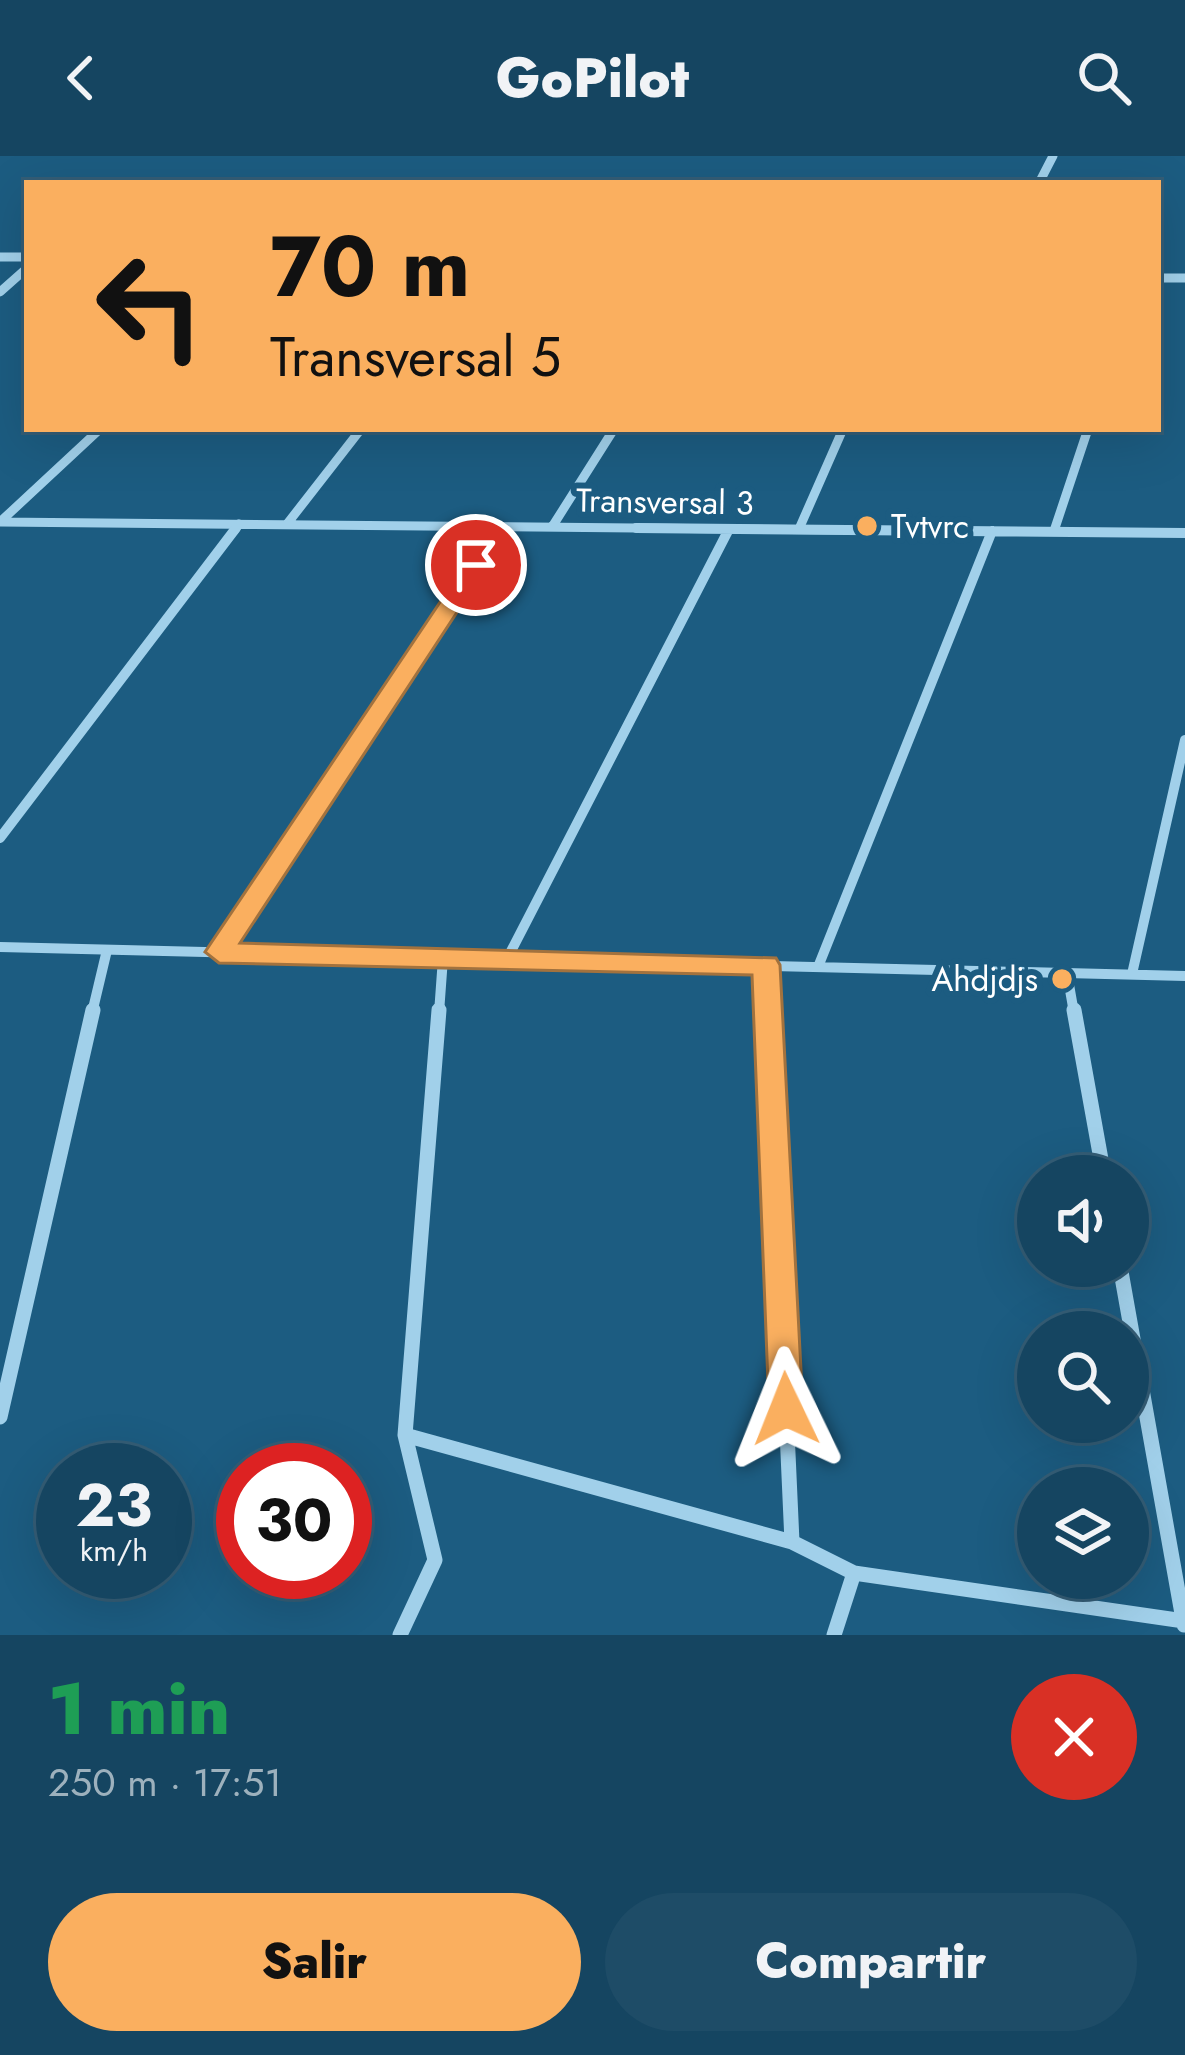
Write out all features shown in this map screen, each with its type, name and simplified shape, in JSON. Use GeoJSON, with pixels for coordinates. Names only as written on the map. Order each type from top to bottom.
{"type":"FeatureCollection","features":[{"type":"Feature","properties":{"kind":"street"},"geometry":{"type":"LineString","coordinates":[[0,292],[24,271]]}},
{"type":"Feature","properties":{"kind":"street"},"geometry":{"type":"LineString","coordinates":[[0,522],[97,432]]}},
{"type":"Feature","properties":{"kind":"street"},"geometry":{"type":"LineString","coordinates":[[287,524],[359,432]]}},
{"type":"Feature","properties":{"kind":"street"},"geometry":{"type":"LineString","coordinates":[[552,527],[612,432]]}},
{"type":"Feature","properties":{"kind":"street"},"geometry":{"type":"LineString","coordinates":[[799,530],[842,432]]}},
{"type":"Feature","properties":{"kind":"street"},"geometry":{"type":"LineString","coordinates":[[1054,532],[1087,432]]}},
{"type":"Feature","properties":{"kind":"street","name":"Transversal 3"},"geometry":{"type":"LineString","coordinates":[[0,522],[1185,533]]}},
{"type":"Feature","properties":{"kind":"street"},"geometry":{"type":"LineString","coordinates":[[0,838],[239,524]]}},
{"type":"Feature","properties":{"kind":"street"},"geometry":{"type":"LineString","coordinates":[[219,952],[502,526]]}},
{"type":"Feature","properties":{"kind":"street"},"geometry":{"type":"LineString","coordinates":[[507,959],[729,529]]}},
{"type":"Feature","properties":{"kind":"street"},"geometry":{"type":"LineString","coordinates":[[818,967],[992,531]]}},
{"type":"Feature","properties":{"kind":"street"},"geometry":{"type":"LineString","coordinates":[[1132,974],[1185,740]]}},
{"type":"Feature","properties":{"kind":"street"},"geometry":{"type":"LineString","coordinates":[[0,947],[1185,976]]}},
{"type":"Feature","properties":{"kind":"street"},"geometry":{"type":"LineString","coordinates":[[0,1418],[107,950]]}},
{"type":"Feature","properties":{"kind":"street"},"geometry":{"type":"LineString","coordinates":[[400,1635],[435,1560],[405,1435],[443,958]]}},
{"type":"Feature","properties":{"kind":"street"},"geometry":{"type":"LineString","coordinates":[[766,965],[792,1542]]}},
{"type":"Feature","properties":{"kind":"street"},"geometry":{"type":"LineString","coordinates":[[1067,973],[1100,1155]]}},
{"type":"Feature","properties":{"kind":"street"},"geometry":{"type":"LineString","coordinates":[[405,1435],[792,1542],[854,1573],[1184,1624],[1124,1287]]}},
{"type":"Feature","properties":{"kind":"street"},"geometry":{"type":"LineString","coordinates":[[834,1635],[854,1573]]}},
{"type":"Feature","properties":{"kind":"place","name":"Tvtvrc"},"geometry":{"type":"Point","coordinates":[867,526]}},
{"type":"Feature","properties":{"kind":"place","name":"Ahdjdjs"},"geometry":{"type":"Point","coordinates":[1062,979]}},
{"type":"Feature","properties":{"kind":"route"},"geometry":{"type":"LineString","coordinates":[[476,565],[219,952],[766,965],[786,1409]]}}]}
